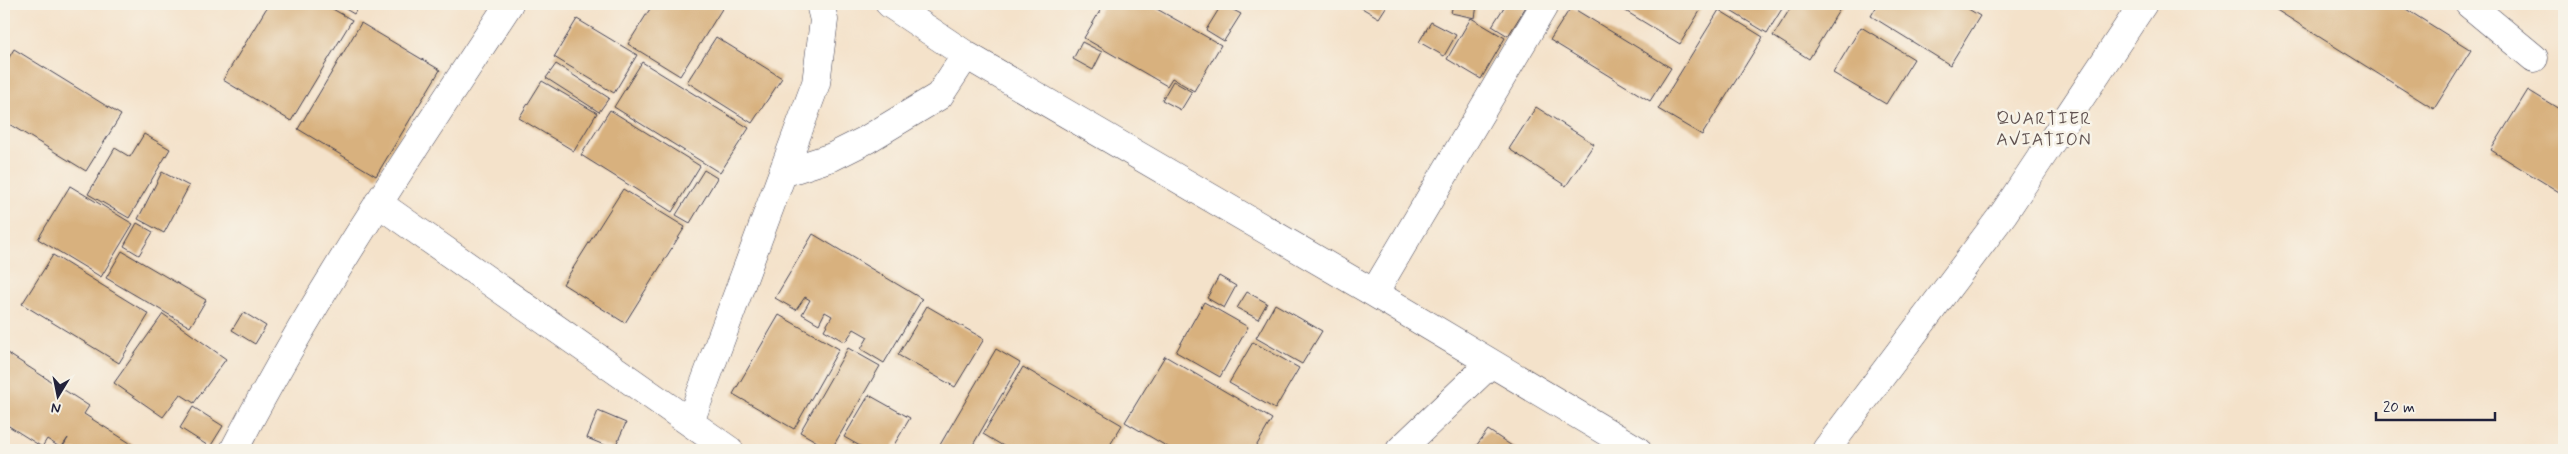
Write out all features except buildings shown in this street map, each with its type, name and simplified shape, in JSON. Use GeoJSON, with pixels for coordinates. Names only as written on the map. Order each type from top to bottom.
{"type":"FeatureCollection","features":[{"type":"Feature","properties":{"kind":"street"},"geometry":{"type":"LineString","coordinates":[[234,450],[265,390],[378,203],[509,4]]}},
{"type":"Feature","properties":{"kind":"street"},"geometry":{"type":"LineString","coordinates":[[690,422],[816,83],[824,20],[820,4]]}},
{"type":"Feature","properties":{"kind":"street"},"geometry":{"type":"LineString","coordinates":[[890,4],[966,55],[1374,293],[1637,450]]}},
{"type":"Feature","properties":{"kind":"street"},"geometry":{"type":"LineString","coordinates":[[1374,293],[1545,4]]}},
{"type":"Feature","properties":{"kind":"street"},"geometry":{"type":"LineString","coordinates":[[1826,450],[2004,213],[2143,4]]}},
{"type":"Feature","properties":{"kind":"street"},"geometry":{"type":"LineString","coordinates":[[2469,4],[2534,58]]}},
{"type":"Feature","properties":{"kind":"street"},"geometry":{"type":"LineString","coordinates":[[783,173],[832,157],[866,140],[938,96],[966,55]]}},
{"type":"Feature","properties":{"kind":"street"},"geometry":{"type":"LineString","coordinates":[[378,203],[729,450]]}},
{"type":"Feature","properties":{"kind":"street"},"geometry":{"type":"LineString","coordinates":[[1400,450],[1491,364]]}},
{"type":"Feature","properties":{"kind":"district","name":"QUARTIER AVIATION"},"geometry":{"type":"Point","coordinates":[2044,128]}}]}
